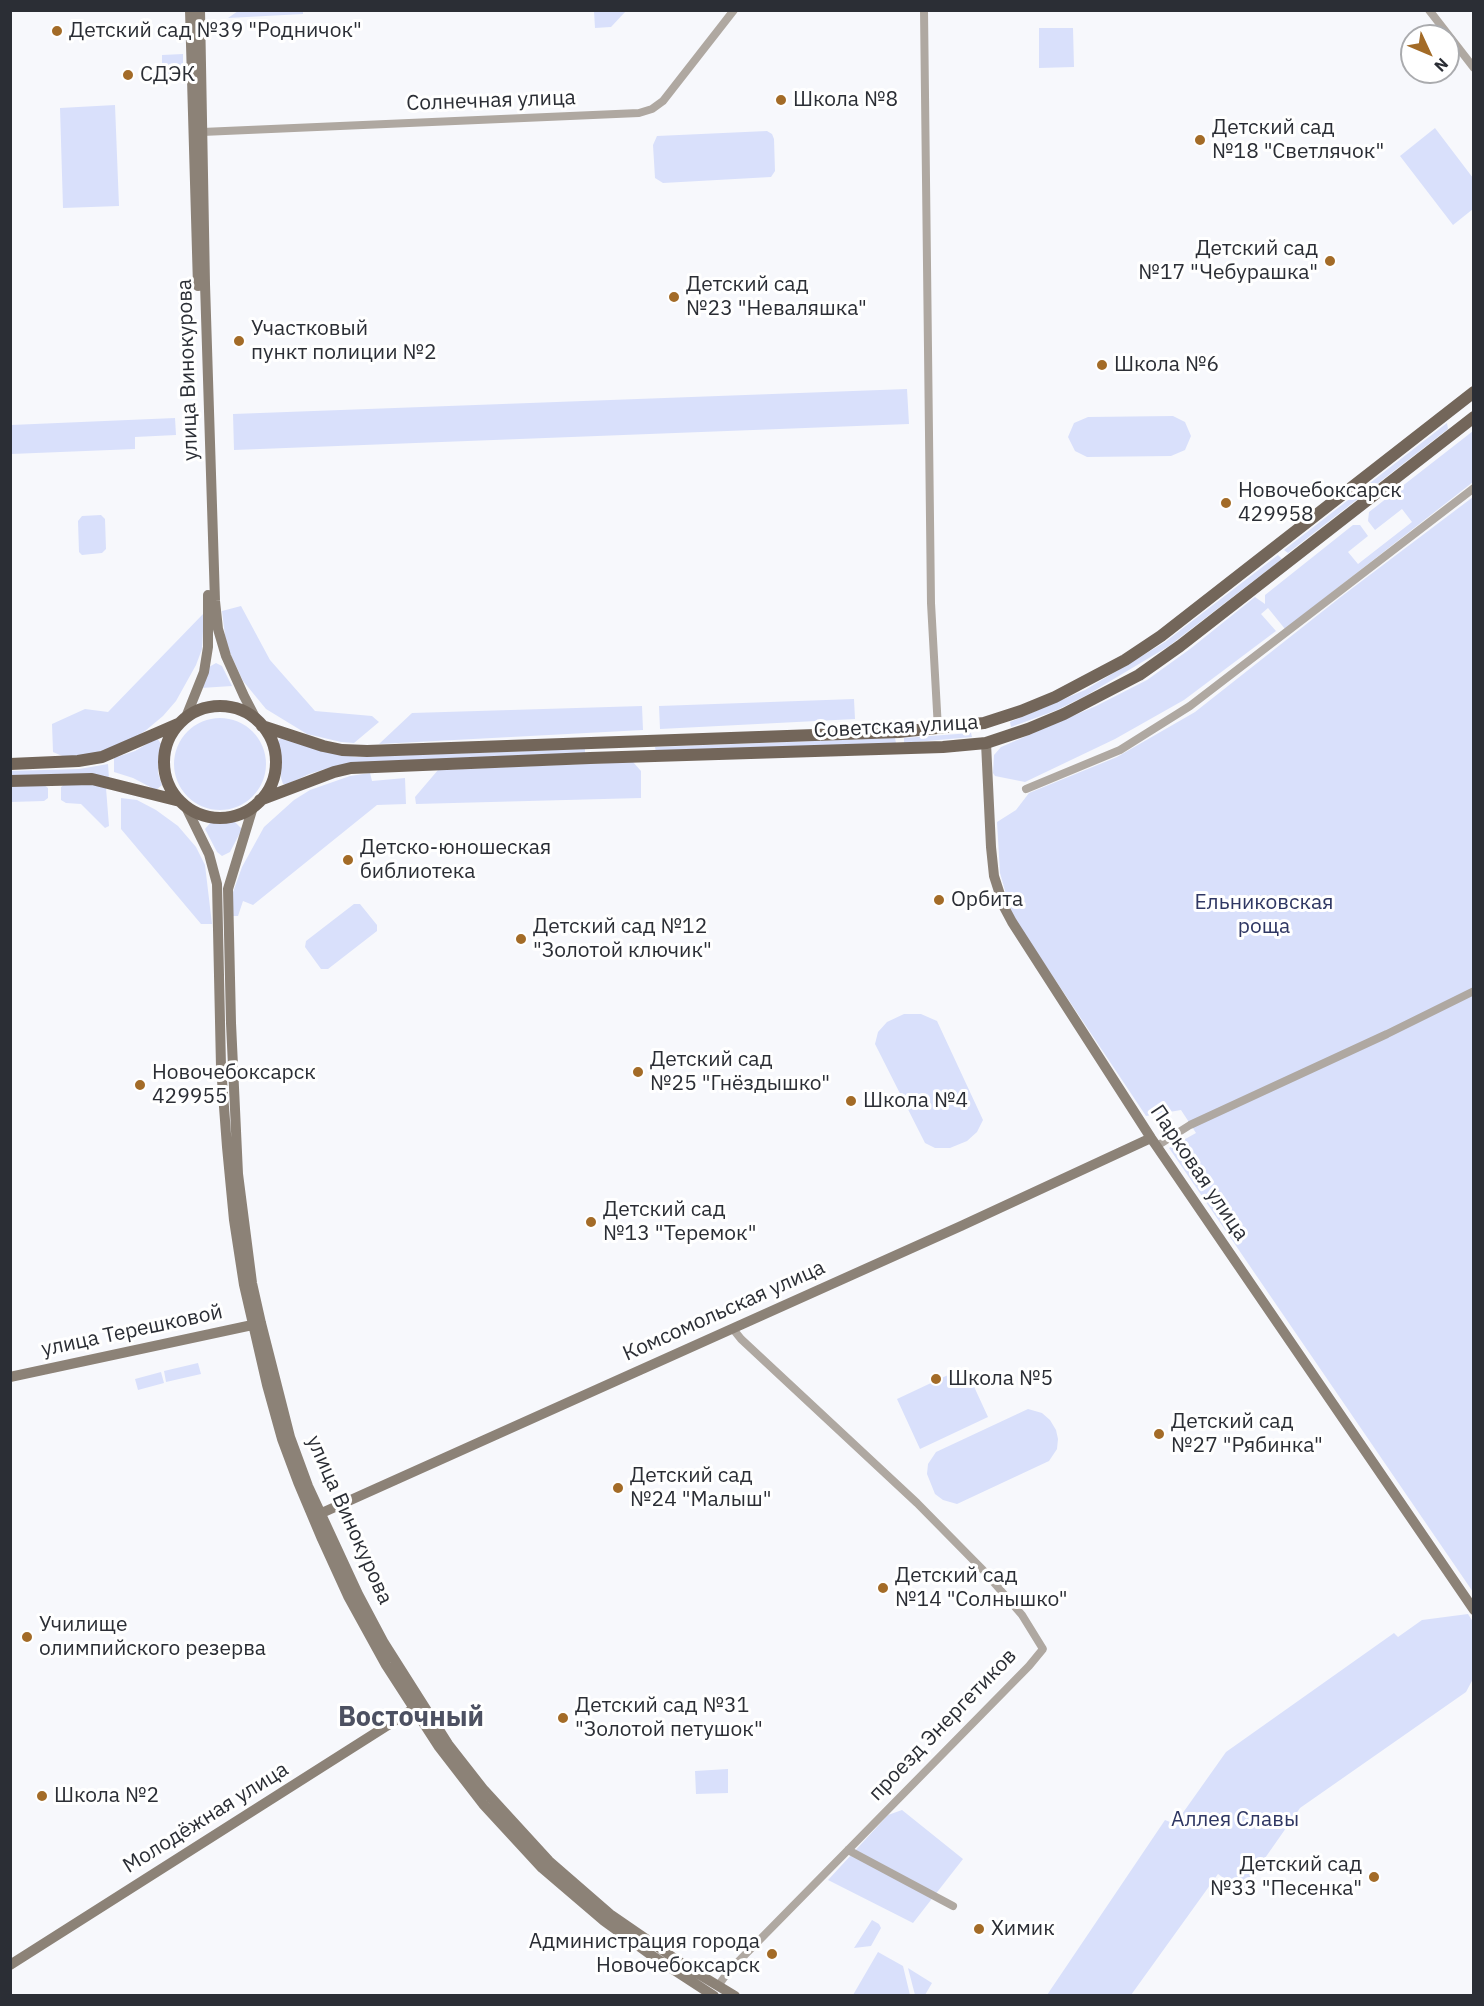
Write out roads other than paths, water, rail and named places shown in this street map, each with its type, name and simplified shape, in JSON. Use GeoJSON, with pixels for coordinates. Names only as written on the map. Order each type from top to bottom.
{"type":"FeatureCollection","features":[{"type":"Feature","properties":{"kind":"main road","name":"улица Винокурова"},"geometry":{"type":"LineString","coordinates":[[190,10],[198,132]]}},
{"type":"Feature","properties":{"kind":"main road","name":"улица Винокурова"},"geometry":{"type":"LineString","coordinates":[[183,720],[204,672],[208,647],[198,132],[200,10]]}},
{"type":"Feature","properties":{"kind":"main road","name":"улица Винокурова"},"geometry":{"type":"LineString","coordinates":[[201,284],[218,629],[226,656],[244,696],[260,723]]}},
{"type":"Feature","properties":{"kind":"main road","name":"Советская улица"},"geometry":{"type":"LineString","coordinates":[[260,723],[323,746],[342,750],[367,751],[938,729],[984,723],[1054,697],[1125,660],[1161,636],[1473,392]]}},
{"type":"Feature","properties":{"kind":"main road","name":"Советская улица"},"geometry":{"type":"LineString","coordinates":[[257,804],[334,772],[372,767],[921,748],[986,742],[1028,729],[1064,714],[1138,675],[1180,646],[1473,417]]}},
{"type":"Feature","properties":{"kind":"main road"},"geometry":{"type":"LineString","coordinates":[[10,764],[78,761],[102,757],[205,708],[226,707],[237,709],[260,723],[273,745],[275,767],[268,789],[257,804],[242,813],[220,818],[201,815],[183,804],[92,779],[10,781]]}},
{"type":"Feature","properties":{"kind":"main road"},"geometry":{"type":"LineString","coordinates":[[183,720],[169,740],[164,758],[166,779],[183,804]]}},
{"type":"Feature","properties":{"kind":"main road","name":"Парковая улица"},"geometry":{"type":"LineString","coordinates":[[984,723],[994,876],[1004,907],[1154,1142],[1473,1610]]}},
{"type":"Feature","properties":{"kind":"main road","name":"улица Винокурова"},"geometry":{"type":"LineString","coordinates":[[183,804],[209,854],[217,884],[221,1067],[234,1220],[256,1324],[316,1515],[418,1707],[462,1779],[515,1834],[542,1868],[651,1955],[715,1992],[735,1995]]}},
{"type":"Feature","properties":{"kind":"main road","name":"улица Винокурова"},"geometry":{"type":"LineString","coordinates":[[248,1284],[238,1174],[228,889],[257,804]]}},
{"type":"Feature","properties":{"kind":"main road","name":"Комсомольская улица"},"geometry":{"type":"LineString","coordinates":[[316,1515],[1154,1142]]}},
{"type":"Feature","properties":{"kind":"main road","name":"улица Терешковой"},"geometry":{"type":"LineString","coordinates":[[10,1377],[256,1324]]}},
{"type":"Feature","properties":{"kind":"main road","name":"Молодёжная улица"},"geometry":{"type":"LineString","coordinates":[[10,1965],[418,1707]]}},
{"type":"Feature","properties":{"kind":"street","name":"Солнечная улица"},"geometry":{"type":"LineString","coordinates":[[198,132],[639,112],[652,109],[663,101],[734,10]]}},
{"type":"Feature","properties":{"kind":"street"},"geometry":{"type":"LineString","coordinates":[[924,10],[931,589],[938,729]]}},
{"type":"Feature","properties":{"kind":"street"},"geometry":{"type":"LineString","coordinates":[[1429,10],[1473,68]]}},
{"type":"Feature","properties":{"kind":"street"},"geometry":{"type":"LineString","coordinates":[[1026,789],[1120,750],[1190,706],[1473,488]]}},
{"type":"Feature","properties":{"kind":"street"},"geometry":{"type":"LineString","coordinates":[[1154,1142],[1387,1034],[1473,991]]}},
{"type":"Feature","properties":{"kind":"street","name":"проезд Энергетиков"},"geometry":{"type":"LineString","coordinates":[[715,1992],[728,1972],[1043,1649],[1022,1615],[983,1570],[917,1503],[733,1329]]}},
{"type":"Feature","properties":{"kind":"street"},"geometry":{"type":"LineString","coordinates":[[848,1850],[953,1906]]}},
{"type":"Feature","properties":{"kind":"place","name":"Детский сад №39 \"Родничок\""},"geometry":{"type":"Point","coordinates":[57,31]}},
{"type":"Feature","properties":{"kind":"place","name":"СДЭК"},"geometry":{"type":"Point","coordinates":[128,75]}},
{"type":"Feature","properties":{"kind":"place","name":"Школа №8"},"geometry":{"type":"Point","coordinates":[781,100]}},
{"type":"Feature","properties":{"kind":"place","name":"Детский сад №18 \"Светлячок\""},"geometry":{"type":"Point","coordinates":[1200,140]}},
{"type":"Feature","properties":{"kind":"place","name":"Детский сад №17 \"Чебурашка\""},"geometry":{"type":"Point","coordinates":[1330,261]}},
{"type":"Feature","properties":{"kind":"place","name":"Детский сад №23 \"Неваляшка\""},"geometry":{"type":"Point","coordinates":[674,297]}},
{"type":"Feature","properties":{"kind":"place","name":"Участковый пункт полиции №2"},"geometry":{"type":"Point","coordinates":[239,341]}},
{"type":"Feature","properties":{"kind":"place","name":"Школа №6"},"geometry":{"type":"Point","coordinates":[1102,365]}},
{"type":"Feature","properties":{"kind":"place","name":"Новочебоксарск 429958"},"geometry":{"type":"Point","coordinates":[1226,503]}},
{"type":"Feature","properties":{"kind":"place","name":"Детско-юношеская библиотека"},"geometry":{"type":"Point","coordinates":[348,860]}},
{"type":"Feature","properties":{"kind":"place","name":"Орбита"},"geometry":{"type":"Point","coordinates":[939,900]}},
{"type":"Feature","properties":{"kind":"place","name":"Детский сад №12 \"Золотой ключик\""},"geometry":{"type":"Point","coordinates":[521,939]}},
{"type":"Feature","properties":{"kind":"place","name":"Детский сад №25 \"Гнёздышко\""},"geometry":{"type":"Point","coordinates":[638,1072]}},
{"type":"Feature","properties":{"kind":"place","name":"Новочебоксарск 429955"},"geometry":{"type":"Point","coordinates":[140,1085]}},
{"type":"Feature","properties":{"kind":"place","name":"Школа №4"},"geometry":{"type":"Point","coordinates":[851,1101]}},
{"type":"Feature","properties":{"kind":"place","name":"Детский сад №13 \"Теремок\""},"geometry":{"type":"Point","coordinates":[591,1222]}},
{"type":"Feature","properties":{"kind":"place","name":"Школа №5"},"geometry":{"type":"Point","coordinates":[936,1379]}},
{"type":"Feature","properties":{"kind":"place","name":"Детский сад №27 \"Рябинка\""},"geometry":{"type":"Point","coordinates":[1159,1434]}},
{"type":"Feature","properties":{"kind":"place","name":"Детский сад №24 \"Малыш\""},"geometry":{"type":"Point","coordinates":[618,1488]}},
{"type":"Feature","properties":{"kind":"place","name":"Детский сад №14 \"Солнышко\""},"geometry":{"type":"Point","coordinates":[883,1588]}},
{"type":"Feature","properties":{"kind":"place","name":"Училище олимпийского резерва"},"geometry":{"type":"Point","coordinates":[27,1637]}},
{"type":"Feature","properties":{"kind":"place","name":"Детский сад №31 \"Золотой петушок\""},"geometry":{"type":"Point","coordinates":[563,1718]}},
{"type":"Feature","properties":{"kind":"place","name":"Школа №2"},"geometry":{"type":"Point","coordinates":[42,1796]}},
{"type":"Feature","properties":{"kind":"place","name":"Детский сад №33 \"Песенка\""},"geometry":{"type":"Point","coordinates":[1374,1877]}},
{"type":"Feature","properties":{"kind":"place","name":"Химик"},"geometry":{"type":"Point","coordinates":[979,1929]}},
{"type":"Feature","properties":{"kind":"place","name":"Администрация города Новочебоксарск"},"geometry":{"type":"Point","coordinates":[772,1954]}},
{"type":"Feature","properties":{"kind":"district","name":"Восточный"},"geometry":{"type":"Point","coordinates":[411,1718]}},
{"type":"Feature","properties":{"kind":"park label","name":"Ельниковская роща"},"geometry":{"type":"Point","coordinates":[1264,915]}},
{"type":"Feature","properties":{"kind":"park label","name":"Аллея Славы"},"geometry":{"type":"Point","coordinates":[1235,1820]}}]}
